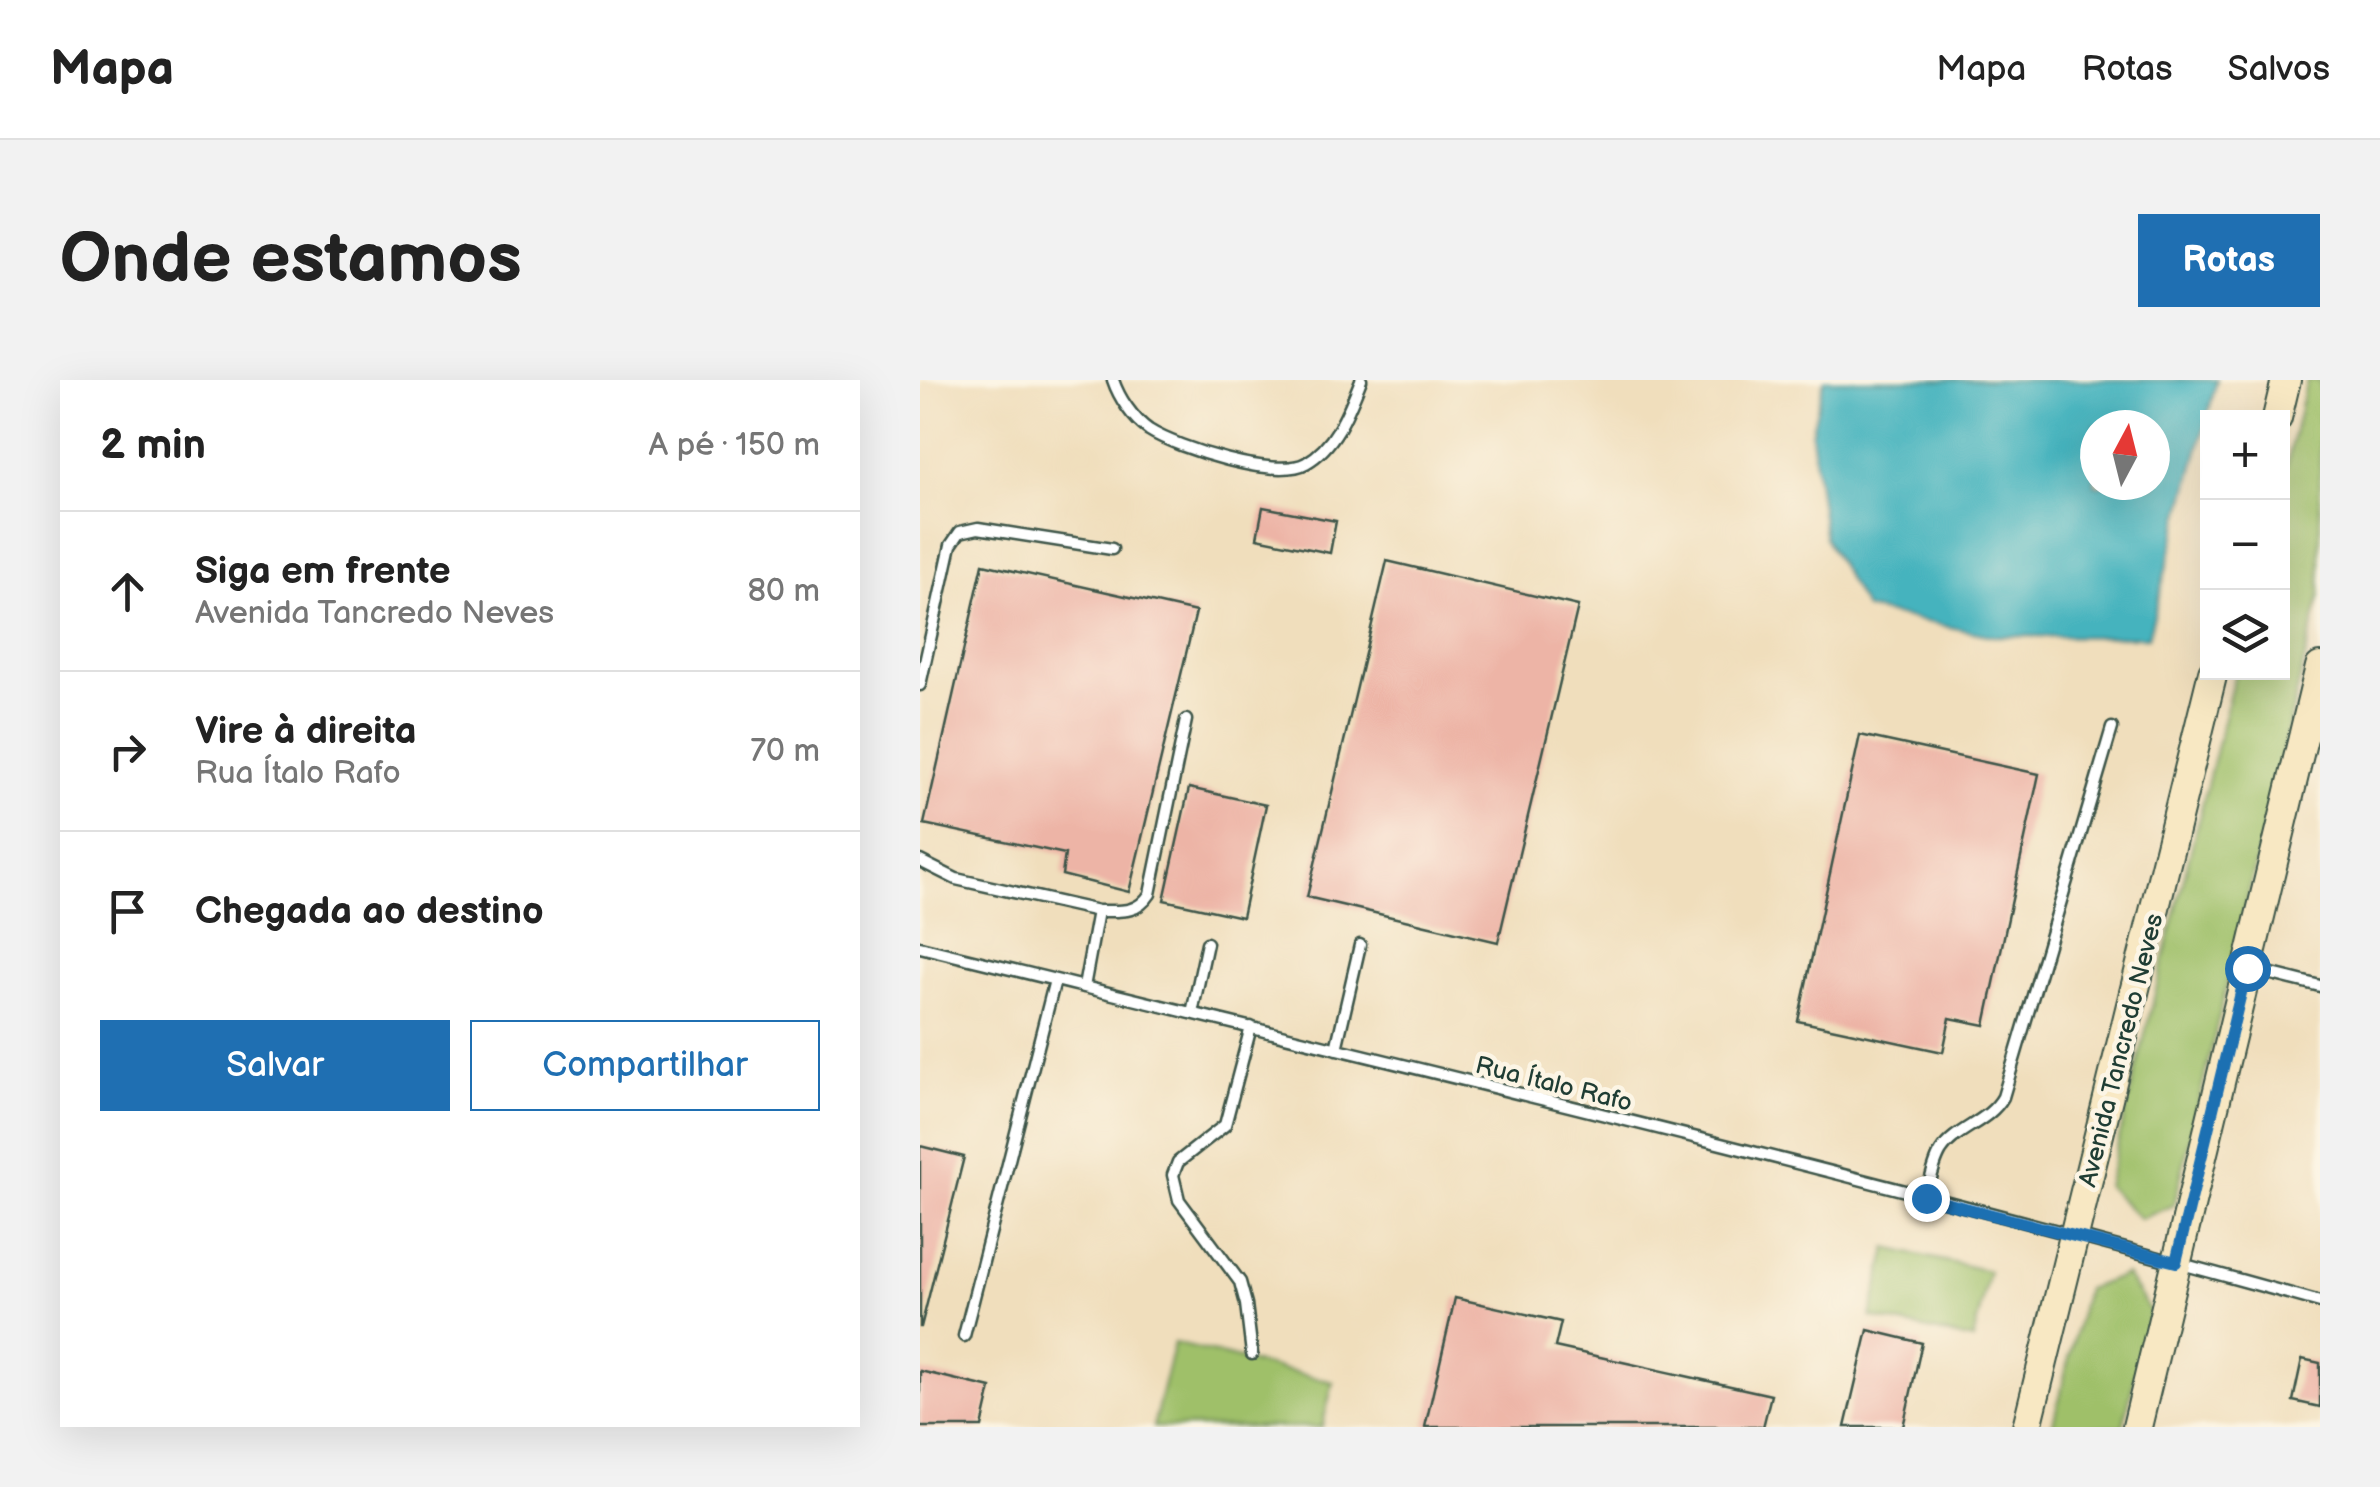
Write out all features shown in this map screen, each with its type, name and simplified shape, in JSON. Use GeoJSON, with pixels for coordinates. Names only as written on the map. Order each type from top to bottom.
{"type":"FeatureCollection","features":[{"type":"Feature","properties":{"kind":"main road"},"geometry":{"type":"LineString","coordinates":[[2279,410],[2286,380]]}},
{"type":"Feature","properties":{"kind":"main road"},"geometry":{"type":"LineString","coordinates":[[2138,1427],[2320,667]]}},
{"type":"Feature","properties":{"kind":"main road","name":"Avenida Tancredo Neves"},"geometry":{"type":"LineString","coordinates":[[2027,1427],[2212,680]]}},
{"type":"Feature","properties":{"kind":"lane"},"geometry":{"type":"LineString","coordinates":[[1113,380],[1119,397],[1148,429],[1184,445],[1275,469],[1302,466],[1324,451],[1347,415],[1361,380]]}},
{"type":"Feature","properties":{"kind":"lane"},"geometry":{"type":"LineString","coordinates":[[920,686],[951,545],[960,532],[978,528],[1112,549]]}},
{"type":"Feature","properties":{"kind":"lane"},"geometry":{"type":"LineString","coordinates":[[920,862],[956,880],[1098,911],[1131,911],[1143,905],[1150,894],[1186,720]]}},
{"type":"Feature","properties":{"kind":"lane"},"geometry":{"type":"LineString","coordinates":[[1926,1198],[1937,1159],[1945,1146],[1994,1110],[2003,1097],[2112,728]]}},
{"type":"Feature","properties":{"kind":"lane"},"geometry":{"type":"LineString","coordinates":[[1084,987],[1098,911]]}},
{"type":"Feature","properties":{"kind":"lane"},"geometry":{"type":"LineString","coordinates":[[1192,1013],[1207,943]]}},
{"type":"Feature","properties":{"kind":"lane"},"geometry":{"type":"LineString","coordinates":[[1336,1048],[1360,946]]}},
{"type":"Feature","properties":{"kind":"lane","name":"Rua Ítalo Rafo"},"geometry":{"type":"LineString","coordinates":[[920,947],[2074,1235],[2320,1302]]}},
{"type":"Feature","properties":{"kind":"lane"},"geometry":{"type":"LineString","coordinates":[[2247,968],[2320,986]]}},
{"type":"Feature","properties":{"kind":"lane"},"geometry":{"type":"LineString","coordinates":[[964,1336],[1055,980]]}},
{"type":"Feature","properties":{"kind":"lane"},"geometry":{"type":"LineString","coordinates":[[1252,1027],[1225,1125],[1178,1162],[1173,1175],[1179,1200],[1240,1282],[1252,1354]]}},
{"type":"Feature","properties":{"kind":"green space"},"geometry":{"type":"Polygon","coordinates":[[[2307,380],[2320,380],[2320,595],[2174,1205],[2140,1219],[2107,1186],[2233,680],[2290,680],[2290,451],[2307,380]]]}},
{"type":"Feature","properties":{"kind":"green space"},"geometry":{"type":"Polygon","coordinates":[[[1887,1248],[1989,1271],[1973,1340],[1871,1317],[1887,1248]]]}},
{"type":"Feature","properties":{"kind":"green space"},"geometry":{"type":"Polygon","coordinates":[[[2126,1275],[2150,1311],[2123,1427],[2052,1427],[2086,1289],[2126,1275]]]}},
{"type":"Feature","properties":{"kind":"green space"},"geometry":{"type":"Polygon","coordinates":[[[1174,1343],[1333,1382],[1322,1427],[1153,1427],[1174,1343]]]}},
{"type":"Feature","properties":{"kind":"water"},"geometry":{"type":"Polygon","coordinates":[[[1824,380],[2217,380],[2209,410],[2200,410],[2200,443],[2148,637],[1992,636],[1865,609],[1825,539],[1811,434],[1824,380]]]}},
{"type":"Feature","properties":{"kind":"building"},"geometry":{"type":"Polygon","coordinates":[[[1263,507],[1336,521],[1330,553],[1257,538],[1263,507]]]}},
{"type":"Feature","properties":{"kind":"building"},"geometry":{"type":"Polygon","coordinates":[[[1387,561],[1578,606],[1498,942],[1307,897],[1387,561]]]}},
{"type":"Feature","properties":{"kind":"building"},"geometry":{"type":"Polygon","coordinates":[[[983,564],[1196,612],[1129,892],[1062,875],[1065,854],[924,824],[983,564]]]}},
{"type":"Feature","properties":{"kind":"building"},"geometry":{"type":"Polygon","coordinates":[[[1860,735],[2039,774],[1985,1025],[1950,1018],[1943,1052],[1798,1021],[1860,735]]]}},
{"type":"Feature","properties":{"kind":"building"},"geometry":{"type":"Polygon","coordinates":[[[1189,788],[1266,805],[1242,917],[1164,900],[1189,788]]]}},
{"type":"Feature","properties":{"kind":"building"},"geometry":{"type":"Polygon","coordinates":[[[920,1146],[964,1157],[921,1327],[920,1327],[920,1146]]]}},
{"type":"Feature","properties":{"kind":"building"},"geometry":{"type":"Polygon","coordinates":[[[1455,1298],[1561,1322],[1555,1347],[1771,1395],[1763,1427],[1425,1427],[1455,1298]]]}},
{"type":"Feature","properties":{"kind":"building"},"geometry":{"type":"Polygon","coordinates":[[[1868,1330],[1922,1343],[1903,1427],[1845,1427],[1868,1330]]]}},
{"type":"Feature","properties":{"kind":"building"},"geometry":{"type":"Polygon","coordinates":[[[2302,1359],[2320,1363],[2320,1407],[2293,1401],[2302,1359]]]}},
{"type":"Feature","properties":{"kind":"building"},"geometry":{"type":"Polygon","coordinates":[[[920,1371],[991,1388],[982,1427],[920,1427],[920,1371]]]}},
{"type":"Feature","properties":{"kind":"route"},"geometry":{"type":"LineString","coordinates":[[1926,1198],[2176,1262],[2247,968]]}}]}
